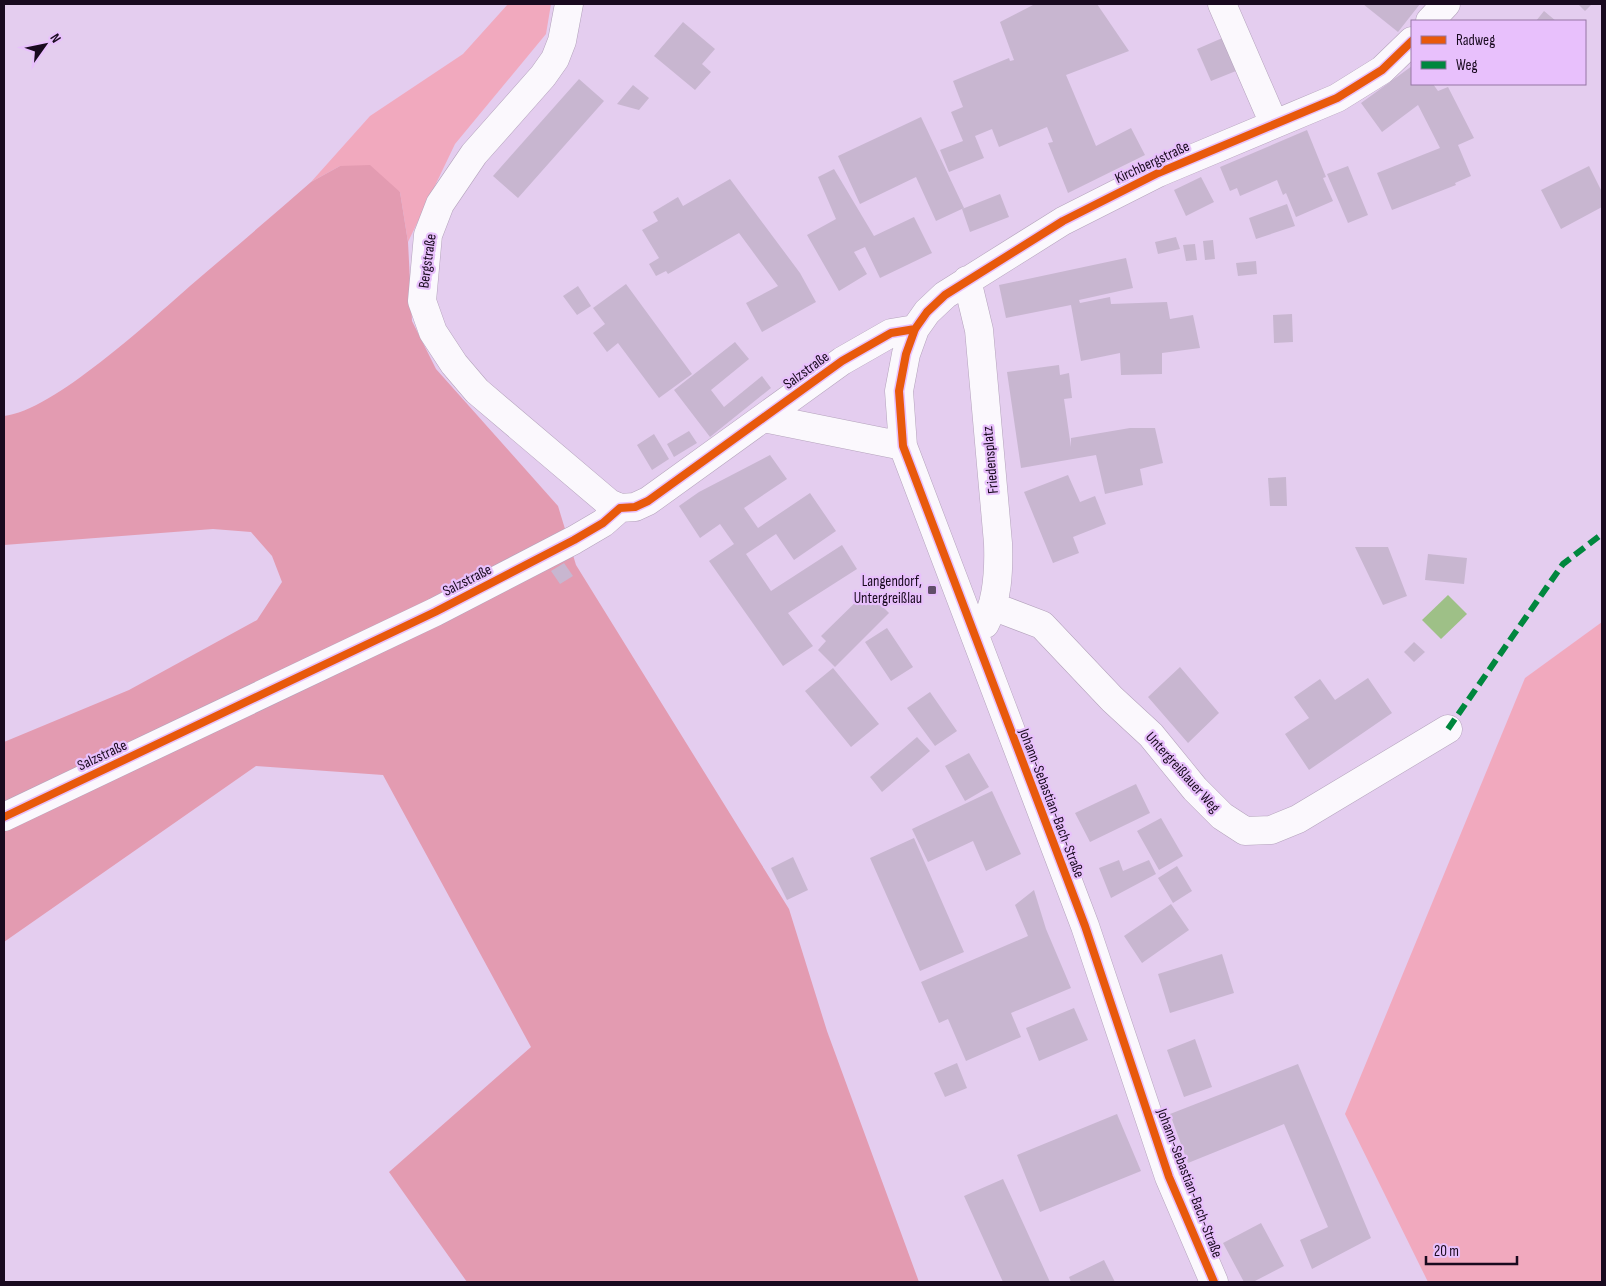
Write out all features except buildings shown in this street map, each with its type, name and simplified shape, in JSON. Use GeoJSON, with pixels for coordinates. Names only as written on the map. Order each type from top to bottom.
{"type":"FeatureCollection","features":[{"type":"Feature","properties":{"kind":"street","name":"Bergstraße"},"geometry":{"type":"LineString","coordinates":[[569,4],[562,42],[547,70],[474,154],[440,204],[428,235],[422,301],[433,332],[454,364],[477,391],[609,504],[620,508]]}},
{"type":"Feature","properties":{"kind":"street"},"geometry":{"type":"LineString","coordinates":[[1222,4],[1274,124]]}},
{"type":"Feature","properties":{"kind":"street"},"geometry":{"type":"LineString","coordinates":[[1431,20],[1446,4]]}},
{"type":"Feature","properties":{"kind":"street","name":"Kirchbergstraße"},"geometry":{"type":"LineString","coordinates":[[915,329],[927,312],[966,280],[1063,221],[1158,173],[1337,98],[1382,70],[1411,42]]}},
{"type":"Feature","properties":{"kind":"street","name":"Friedensplatz"},"geometry":{"type":"LineString","coordinates":[[966,280],[979,330],[999,572],[992,606],[986,623],[973,635]]}},
{"type":"Feature","properties":{"kind":"street","name":"Salzstraße"},"geometry":{"type":"LineString","coordinates":[[4,817],[435,612],[574,540],[603,523],[620,508],[635,507],[648,501],[842,361],[872,342],[891,333],[915,329]]}},
{"type":"Feature","properties":{"kind":"street","name":"Johann-Sebastian-Bach-Straße"},"geometry":{"type":"LineString","coordinates":[[915,329],[906,354],[899,391],[903,446],[973,635],[1085,926],[1169,1177],[1214,1282]]}},
{"type":"Feature","properties":{"kind":"street"},"geometry":{"type":"LineString","coordinates":[[764,418],[903,446]]}},
{"type":"Feature","properties":{"kind":"street","name":"Untergreißlauer Weg"},"geometry":{"type":"LineString","coordinates":[[992,606],[1042,625],[1112,699],[1151,735],[1194,789],[1222,816],[1245,831],[1271,830],[1298,819],[1448,729]]}},
{"type":"Feature","properties":{"kind":"shaded area"},"geometry":{"type":"Polygon","coordinates":[[[508,4],[551,4],[546,34],[455,144],[408,242],[400,192],[340,166],[311,182],[370,116],[463,54],[508,4]]]}},
{"type":"Feature","properties":{"kind":"shaded area"},"geometry":{"type":"Polygon","coordinates":[[[370,165],[400,192],[408,242],[412,321],[436,369],[558,506],[576,565],[789,909],[827,1031],[919,1282],[467,1282],[389,1172],[531,1047],[383,775],[256,766],[4,942],[4,742],[129,690],[257,620],[282,582],[272,556],[251,532],[213,529],[4,545],[4,416],[24,410],[74,382],[151,320],[311,182],[340,166],[370,165]]]}},
{"type":"Feature","properties":{"kind":"shaded area"},"geometry":{"type":"Polygon","coordinates":[[[1448,595],[1467,614],[1441,639],[1422,620],[1448,595]]]}},
{"type":"Feature","properties":{"kind":"shaded area"},"geometry":{"type":"Polygon","coordinates":[[[1602,622],[1602,1282],[1428,1282],[1345,1114],[1525,678],[1602,622]]]}},
{"type":"Feature","properties":{"kind":"marked path"},"geometry":{"type":"LineString","coordinates":[[1448,729],[1563,564],[1602,534]]}},
{"type":"Feature","properties":{"kind":"cycle path"},"geometry":{"type":"LineString","coordinates":[[1214,1282],[1169,1177],[1085,926],[903,446],[899,391],[906,354],[915,329],[927,312],[945,295],[1063,221],[1158,173],[1337,98],[1382,70],[1411,42]]}},
{"type":"Feature","properties":{"kind":"cycle path"},"geometry":{"type":"LineString","coordinates":[[4,817],[435,612],[574,540],[603,523],[620,508],[635,507],[648,501],[842,361],[891,333],[915,329]]}},
{"type":"Feature","properties":{"kind":"place","name":"Langendorf, Untergreißlau"},"geometry":{"type":"Point","coordinates":[932,590]}}]}
